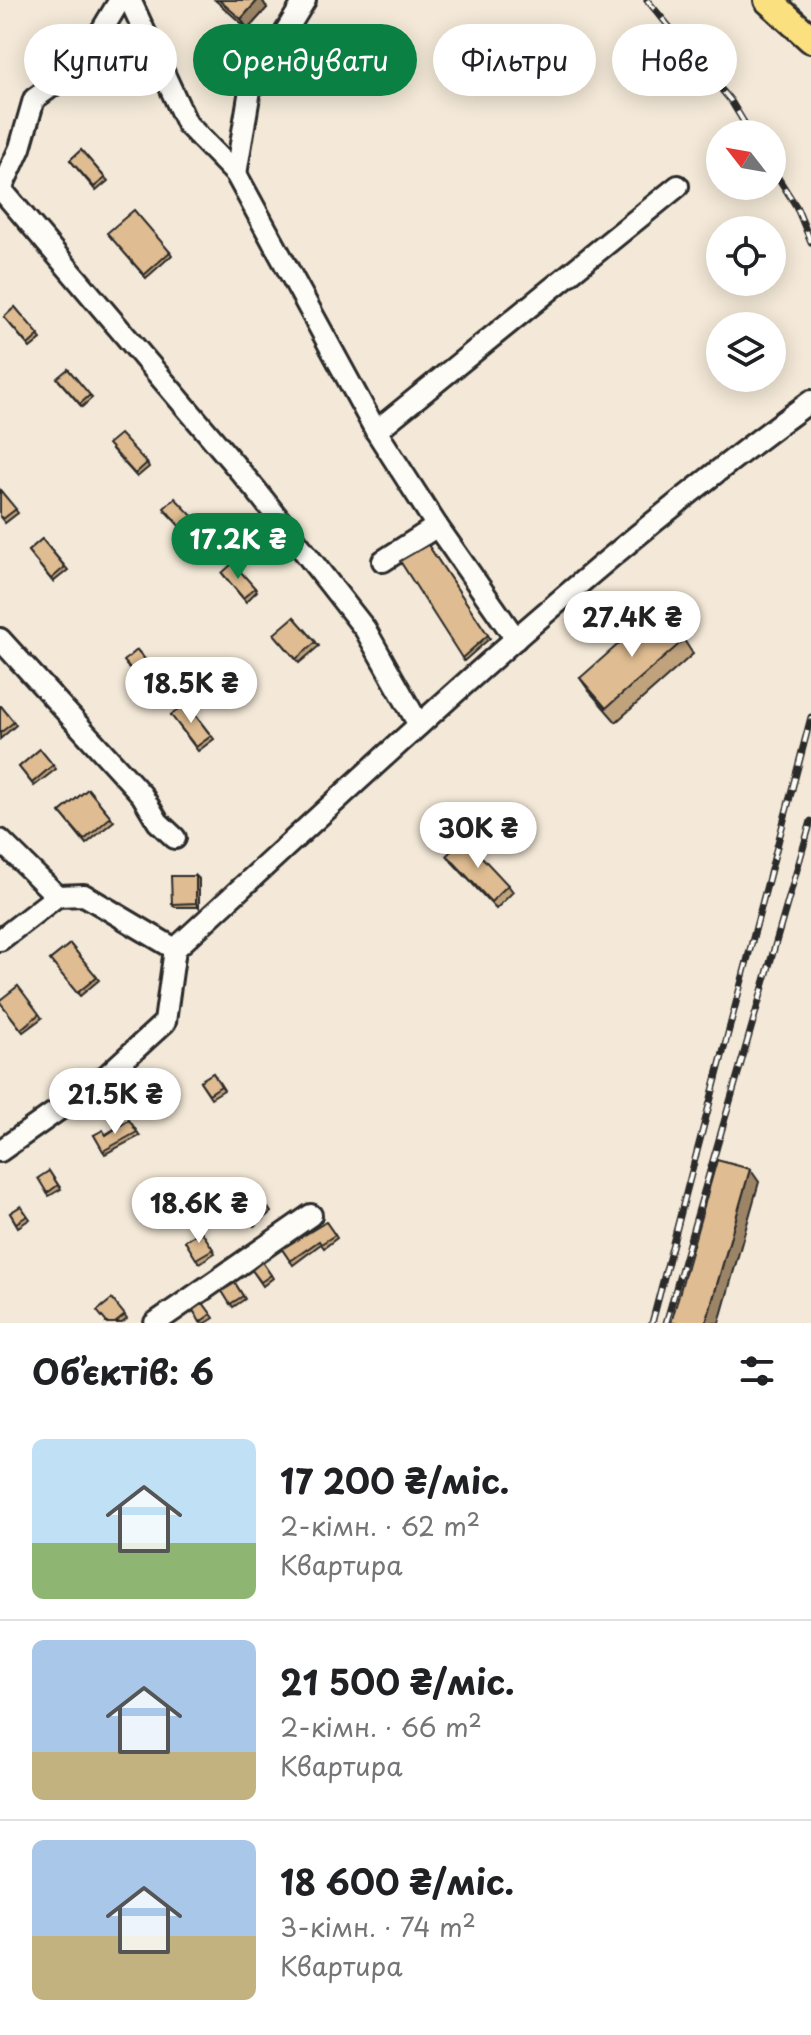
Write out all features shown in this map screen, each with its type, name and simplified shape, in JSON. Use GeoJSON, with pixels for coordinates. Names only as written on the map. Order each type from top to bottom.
{"type":"FeatureCollection","features":[{"type":"Feature","properties":{"kind":"main road"},"geometry":{"type":"LineString","coordinates":[[768,0],[811,39]]}},
{"type":"Feature","properties":{"kind":"street"},"geometry":{"type":"LineString","coordinates":[[120,0],[81,65],[34,99],[20,148],[1,189],[256,490],[365,629],[419,725]]}},
{"type":"Feature","properties":{"kind":"street"},"geometry":{"type":"LineString","coordinates":[[130,0],[187,124],[236,174],[376,431],[437,526],[516,639]]}},
{"type":"Feature","properties":{"kind":"street"},"geometry":{"type":"LineString","coordinates":[[236,174],[250,90],[305,0]]}},
{"type":"Feature","properties":{"kind":"street"},"geometry":{"type":"LineString","coordinates":[[376,431],[678,186]]}},
{"type":"Feature","properties":{"kind":"street"},"geometry":{"type":"LineString","coordinates":[[0,1151],[105,1077],[165,1022],[175,949],[516,639],[729,461],[811,401]]}},
{"type":"Feature","properties":{"kind":"street"},"geometry":{"type":"LineString","coordinates":[[383,561],[437,526]]}},
{"type":"Feature","properties":{"kind":"street"},"geometry":{"type":"LineString","coordinates":[[0,639],[142,795],[158,822],[175,838]]}},
{"type":"Feature","properties":{"kind":"street"},"geometry":{"type":"LineString","coordinates":[[0,840],[57,896]]}},
{"type":"Feature","properties":{"kind":"street"},"geometry":{"type":"LineString","coordinates":[[0,940],[57,896],[84,895],[175,949]]}},
{"type":"Feature","properties":{"kind":"street"},"geometry":{"type":"LineString","coordinates":[[155,1323],[311,1215]]}},
{"type":"Feature","properties":{"kind":"building"},"geometry":{"type":"Polygon","coordinates":[[[219,0],[258,0],[241,19],[219,0]]]}},
{"type":"Feature","properties":{"kind":"building"},"geometry":{"type":"Polygon","coordinates":[[[81,150],[105,178],[94,187],[70,160],[81,150]]]}},
{"type":"Feature","properties":{"kind":"building"},"geometry":{"type":"Polygon","coordinates":[[[134,210],[170,252],[144,275],[107,233],[134,210]]]}},
{"type":"Feature","properties":{"kind":"building"},"geometry":{"type":"Polygon","coordinates":[[[15,307],[39,335],[28,345],[4,317],[15,307]]]}},
{"type":"Feature","properties":{"kind":"building"},"geometry":{"type":"Polygon","coordinates":[[[68,369],[90,395],[80,404],[57,378],[68,369]]]}},
{"type":"Feature","properties":{"kind":"building"},"geometry":{"type":"Polygon","coordinates":[[[120,434],[147,463],[135,474],[108,444],[120,434]]]}},
{"type":"Feature","properties":{"kind":"building"},"geometry":{"type":"Polygon","coordinates":[[[0,490],[16,509],[3,519],[0,516],[0,490]]]}},
{"type":"Feature","properties":{"kind":"building"},"geometry":{"type":"Polygon","coordinates":[[[175,498],[196,520],[184,531],[164,508],[175,498]]]}},
{"type":"Feature","properties":{"kind":"building"},"geometry":{"type":"Polygon","coordinates":[[[42,539],[65,567],[51,579],[28,551],[42,539]]]}},
{"type":"Feature","properties":{"kind":"building"},"geometry":{"type":"Polygon","coordinates":[[[428,545],[488,635],[462,658],[400,561],[428,545]]]}},
{"type":"Feature","properties":{"kind":"building"},"geometry":{"type":"Polygon","coordinates":[[[233,563],[255,588],[243,598],[222,573],[233,563]]]}},
{"type":"Feature","properties":{"kind":"building"},"geometry":{"type":"Polygon","coordinates":[[[657,610],[684,640],[606,708],[580,678],[657,610]]]}},
{"type":"Feature","properties":{"kind":"building"},"geometry":{"type":"Polygon","coordinates":[[[294,617],[316,642],[296,659],[274,634],[294,617]]]}},
{"type":"Feature","properties":{"kind":"building"},"geometry":{"type":"Polygon","coordinates":[[[137,650],[158,674],[145,685],[124,661],[137,650]]]}},
{"type":"Feature","properties":{"kind":"building"},"geometry":{"type":"Polygon","coordinates":[[[186,703],[211,736],[196,747],[171,715],[186,703]]]}},
{"type":"Feature","properties":{"kind":"building"},"geometry":{"type":"Polygon","coordinates":[[[0,706],[14,722],[0,733],[0,706]]]}},
{"type":"Feature","properties":{"kind":"building"},"geometry":{"type":"Polygon","coordinates":[[[40,749],[53,765],[32,783],[19,767],[40,749]]]}},
{"type":"Feature","properties":{"kind":"building"},"geometry":{"type":"Polygon","coordinates":[[[88,789],[111,817],[84,840],[60,812],[88,789]]]}},
{"type":"Feature","properties":{"kind":"building"},"geometry":{"type":"Polygon","coordinates":[[[464,838],[508,885],[491,902],[447,855],[464,838]]]}},
{"type":"Feature","properties":{"kind":"building"},"geometry":{"type":"Polygon","coordinates":[[[171,876],[196,876],[196,903],[172,904],[171,876]]]}},
{"type":"Feature","properties":{"kind":"building"},"geometry":{"type":"Polygon","coordinates":[[[70,944],[97,977],[77,993],[50,960],[70,944]]]}},
{"type":"Feature","properties":{"kind":"building"},"geometry":{"type":"Polygon","coordinates":[[[18,986],[39,1014],[21,1029],[0,1002],[18,986]]]}},
{"type":"Feature","properties":{"kind":"building"},"geometry":{"type":"Polygon","coordinates":[[[213,1073],[221,1086],[209,1094],[200,1081],[213,1073]]]}},
{"type":"Feature","properties":{"kind":"building"},"geometry":{"type":"Polygon","coordinates":[[[129,1120],[137,1132],[103,1151],[94,1135],[103,1130],[106,1135],[129,1120]]]}},
{"type":"Feature","properties":{"kind":"building"},"geometry":{"type":"Polygon","coordinates":[[[717,1160],[750,1169],[706,1323],[671,1323],[717,1160]]]}},
{"type":"Feature","properties":{"kind":"building"},"geometry":{"type":"Polygon","coordinates":[[[49,1171],[58,1185],[47,1193],[38,1178],[49,1171]]]}},
{"type":"Feature","properties":{"kind":"building"},"geometry":{"type":"Polygon","coordinates":[[[257,1194],[269,1209],[252,1222],[240,1208],[257,1194]]]}},
{"type":"Feature","properties":{"kind":"building"},"geometry":{"type":"Polygon","coordinates":[[[21,1206],[27,1216],[16,1223],[10,1213],[21,1206]]]}},
{"type":"Feature","properties":{"kind":"building"},"geometry":{"type":"Polygon","coordinates":[[[326,1222],[335,1235],[321,1244],[319,1241],[290,1261],[282,1249],[326,1222]]]}},
{"type":"Feature","properties":{"kind":"building"},"geometry":{"type":"Polygon","coordinates":[[[201,1231],[213,1249],[196,1259],[185,1241],[201,1231]]]}},
{"type":"Feature","properties":{"kind":"building"},"geometry":{"type":"Polygon","coordinates":[[[262,1262],[271,1275],[261,1282],[252,1270],[262,1262]]]}},
{"type":"Feature","properties":{"kind":"building"},"geometry":{"type":"Polygon","coordinates":[[[235,1283],[243,1296],[230,1304],[222,1291],[235,1283]]]}},
{"type":"Feature","properties":{"kind":"building"},"geometry":{"type":"Polygon","coordinates":[[[112,1299],[125,1315],[115,1323],[107,1323],[97,1311],[112,1299]]]}},
{"type":"Feature","properties":{"kind":"building"},"geometry":{"type":"Polygon","coordinates":[[[203,1303],[211,1314],[200,1322],[193,1310],[203,1303]]]}},
{"type":"Feature","properties":{"kind":"railway"},"geometry":{"type":"LineString","coordinates":[[647,0],[731,101],[743,120]]}},
{"type":"Feature","properties":{"kind":"railway"},"geometry":{"type":"LineString","coordinates":[[786,190],[811,242]]}},
{"type":"Feature","properties":{"kind":"railway"},"geometry":{"type":"LineString","coordinates":[[652,1323],[811,717]]}},
{"type":"Feature","properties":{"kind":"railway"},"geometry":{"type":"LineString","coordinates":[[666,1323],[811,821]]}}]}
